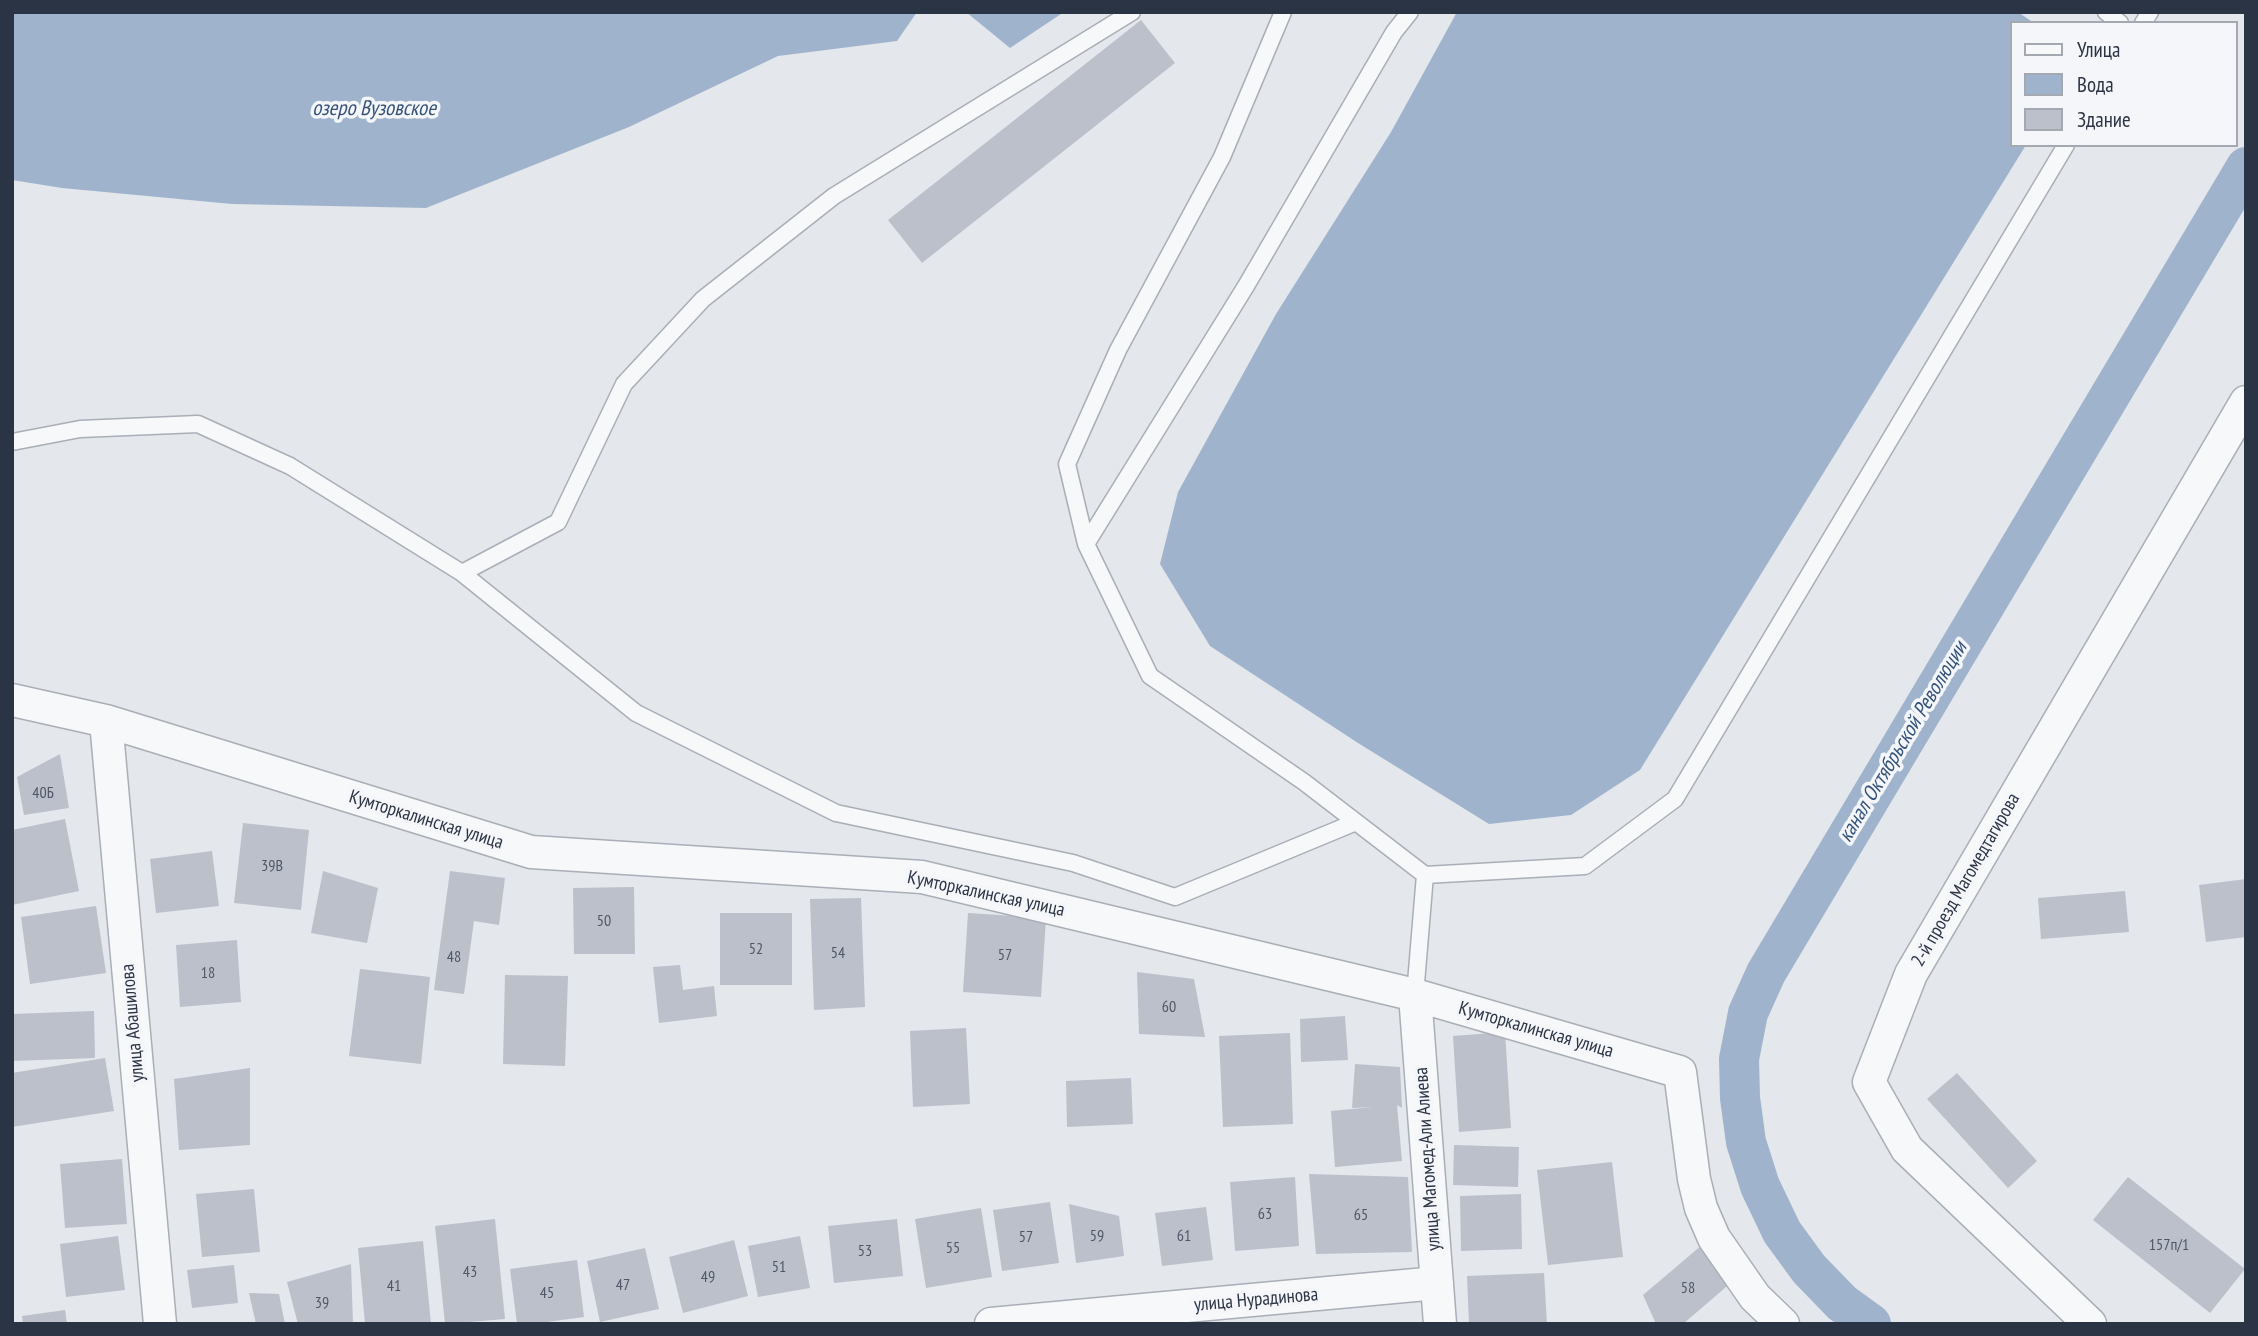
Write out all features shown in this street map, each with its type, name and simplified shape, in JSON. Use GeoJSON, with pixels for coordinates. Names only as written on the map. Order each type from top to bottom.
{"type":"FeatureCollection","features":[{"type":"Feature","properties":{"kind":"street","name":"2-й проезд Магомедтагирова"},"geometry":{"type":"LineString","coordinates":[[2090,1324],[1907,1149],[1869,1082],[1911,974],[2246,402]]}},
{"type":"Feature","properties":{"kind":"street","name":"Кумторкалинская улица"},"geometry":{"type":"LineString","coordinates":[[12,700],[106,722],[531,852],[922,877],[1415,995],[1680,1072],[1694,1179],[1714,1238],[1755,1297],[1783,1324]]}},
{"type":"Feature","properties":{"kind":"street","name":"улица Абашилова"},"geometry":{"type":"LineString","coordinates":[[106,722],[160,1324]]}},
{"type":"Feature","properties":{"kind":"street","name":"улица Магомед-Али Алиева"},"geometry":{"type":"LineString","coordinates":[[1415,995],[1440,1324]]}},
{"type":"Feature","properties":{"kind":"street","name":"улица Нурадинова"},"geometry":{"type":"LineString","coordinates":[[991,1324],[1437,1283]]}},
{"type":"Feature","properties":{"kind":"lane"},"geometry":{"type":"LineString","coordinates":[[462,573],[558,522],[624,384],[703,299],[834,196],[1132,12]]}},
{"type":"Feature","properties":{"kind":"lane"},"geometry":{"type":"LineString","coordinates":[[1283,12],[1222,157],[1118,350],[1067,464],[1086,544],[1150,676],[1304,782],[1425,876],[1585,866],[1675,799],[2065,147]]}},
{"type":"Feature","properties":{"kind":"lane"},"geometry":{"type":"LineString","coordinates":[[1086,544],[1246,286],[1394,32],[1410,12]]}},
{"type":"Feature","properties":{"kind":"lane"},"geometry":{"type":"LineString","coordinates":[[12,442],[80,429],[198,424],[290,466],[462,573],[636,713],[835,813],[1073,863],[1175,897],[1356,822]]}},
{"type":"Feature","properties":{"kind":"lane"},"geometry":{"type":"LineString","coordinates":[[1415,995],[1425,876]]}},
{"type":"Feature","properties":{"kind":"water","name":"озеро Вузовское"},"geometry":{"type":"Polygon","coordinates":[[[12,12],[917,12],[897,41],[778,56],[629,127],[426,208],[232,204],[62,188],[12,180],[12,12]]]}},
{"type":"Feature","properties":{"kind":"water"},"geometry":{"type":"Polygon","coordinates":[[[966,12],[1064,12],[1010,48],[966,12]]]}},
{"type":"Feature","properties":{"kind":"water"},"geometry":{"type":"Polygon","coordinates":[[[1457,12],[2018,12],[2031,21],[2010,21],[2010,147],[2025,147],[1640,770],[1571,815],[1489,824],[1358,743],[1210,646],[1160,564],[1178,492],[1276,314],[1391,132],[1457,12]]]}},
{"type":"Feature","properties":{"kind":"building"},"geometry":{"type":"Polygon","coordinates":[[[1141,20],[1175,63],[922,263],[888,220],[1141,20]]]}},
{"type":"Feature","properties":{"kind":"building"},"geometry":{"type":"Polygon","coordinates":[[[60,754],[69,808],[24,815],[17,777],[60,754]]]}},
{"type":"Feature","properties":{"kind":"building"},"geometry":{"type":"Polygon","coordinates":[[[65,819],[79,891],[12,905],[12,830],[65,819]]]}},
{"type":"Feature","properties":{"kind":"building"},"geometry":{"type":"Polygon","coordinates":[[[243,823],[309,830],[301,910],[234,903],[243,823]]]}},
{"type":"Feature","properties":{"kind":"building"},"geometry":{"type":"Polygon","coordinates":[[[212,851],[219,906],[156,913],[150,859],[212,851]]]}},
{"type":"Feature","properties":{"kind":"building"},"geometry":{"type":"Polygon","coordinates":[[[323,871],[378,888],[367,943],[311,933],[323,871]]]}},
{"type":"Feature","properties":{"kind":"building"},"geometry":{"type":"Polygon","coordinates":[[[450,871],[505,878],[499,925],[474,921],[464,994],[434,990],[450,871]]]}},
{"type":"Feature","properties":{"kind":"building"},"geometry":{"type":"Polygon","coordinates":[[[2246,879],[2246,937],[2206,942],[2199,885],[2246,879]]]}},
{"type":"Feature","properties":{"kind":"building"},"geometry":{"type":"Polygon","coordinates":[[[634,887],[635,954],[574,954],[573,888],[634,887]]]}},
{"type":"Feature","properties":{"kind":"building"},"geometry":{"type":"Polygon","coordinates":[[[2125,891],[2129,932],[2041,939],[2038,898],[2125,891]]]}},
{"type":"Feature","properties":{"kind":"building"},"geometry":{"type":"Polygon","coordinates":[[[861,898],[865,1007],[814,1010],[810,899],[861,898]]]}},
{"type":"Feature","properties":{"kind":"building"},"geometry":{"type":"Polygon","coordinates":[[[96,906],[106,973],[30,984],[21,917],[96,906]]]}},
{"type":"Feature","properties":{"kind":"building"},"geometry":{"type":"Polygon","coordinates":[[[720,913],[792,913],[792,985],[720,985],[720,913]]]}},
{"type":"Feature","properties":{"kind":"building"},"geometry":{"type":"Polygon","coordinates":[[[968,913],[1046,918],[1041,997],[963,992],[968,913]]]}},
{"type":"Feature","properties":{"kind":"building"},"geometry":{"type":"Polygon","coordinates":[[[237,940],[241,1002],[180,1007],[176,945],[237,940]]]}},
{"type":"Feature","properties":{"kind":"building"},"geometry":{"type":"Polygon","coordinates":[[[680,965],[683,990],[714,986],[717,1016],[659,1023],[653,967],[680,965]]]}},
{"type":"Feature","properties":{"kind":"building"},"geometry":{"type":"Polygon","coordinates":[[[360,969],[430,977],[421,1064],[349,1056],[360,969]]]}},
{"type":"Feature","properties":{"kind":"building"},"geometry":{"type":"Polygon","coordinates":[[[1137,972],[1194,979],[1205,1037],[1139,1034],[1137,972]]]}},
{"type":"Feature","properties":{"kind":"building"},"geometry":{"type":"Polygon","coordinates":[[[505,975],[568,976],[565,1066],[503,1064],[505,975]]]}},
{"type":"Feature","properties":{"kind":"building"},"geometry":{"type":"Polygon","coordinates":[[[94,1011],[95,1058],[12,1061],[12,1014],[94,1011]]]}},
{"type":"Feature","properties":{"kind":"building"},"geometry":{"type":"Polygon","coordinates":[[[1345,1016],[1348,1060],[1301,1062],[1300,1019],[1345,1016]]]}},
{"type":"Feature","properties":{"kind":"building"},"geometry":{"type":"Polygon","coordinates":[[[966,1028],[970,1104],[913,1107],[910,1031],[966,1028]]]}},
{"type":"Feature","properties":{"kind":"building"},"geometry":{"type":"Polygon","coordinates":[[[1505,1032],[1511,1128],[1459,1132],[1453,1036],[1505,1032]]]}},
{"type":"Feature","properties":{"kind":"building"},"geometry":{"type":"Polygon","coordinates":[[[1290,1033],[1293,1124],[1223,1127],[1219,1036],[1290,1033]]]}},
{"type":"Feature","properties":{"kind":"building"},"geometry":{"type":"Polygon","coordinates":[[[105,1058],[114,1111],[12,1127],[12,1073],[105,1058]]]}},
{"type":"Feature","properties":{"kind":"building"},"geometry":{"type":"Polygon","coordinates":[[[1355,1064],[1400,1067],[1402,1108],[1397,1105],[1402,1161],[1335,1167],[1331,1111],[1373,1107],[1352,1108],[1355,1064]]]}},
{"type":"Feature","properties":{"kind":"building"},"geometry":{"type":"Polygon","coordinates":[[[250,1068],[250,1145],[179,1150],[174,1079],[250,1068]]]}},
{"type":"Feature","properties":{"kind":"building"},"geometry":{"type":"Polygon","coordinates":[[[1957,1073],[2037,1161],[2008,1188],[1927,1099],[1957,1073]]]}},
{"type":"Feature","properties":{"kind":"building"},"geometry":{"type":"Polygon","coordinates":[[[1131,1078],[1133,1124],[1067,1127],[1066,1081],[1131,1078]]]}},
{"type":"Feature","properties":{"kind":"building"},"geometry":{"type":"Polygon","coordinates":[[[1454,1145],[1519,1147],[1518,1187],[1453,1185],[1454,1145]]]}},
{"type":"Feature","properties":{"kind":"building"},"geometry":{"type":"Polygon","coordinates":[[[122,1159],[127,1224],[65,1228],[60,1164],[122,1159]]]}},
{"type":"Feature","properties":{"kind":"building"},"geometry":{"type":"Polygon","coordinates":[[[1612,1162],[1623,1257],[1548,1265],[1537,1170],[1612,1162]]]}},
{"type":"Feature","properties":{"kind":"building"},"geometry":{"type":"Polygon","coordinates":[[[1309,1174],[1408,1177],[1412,1252],[1316,1254],[1309,1174]]]}},
{"type":"Feature","properties":{"kind":"building"},"geometry":{"type":"Polygon","coordinates":[[[1295,1177],[1299,1246],[1235,1251],[1230,1182],[1295,1177]]]}},
{"type":"Feature","properties":{"kind":"building"},"geometry":{"type":"Polygon","coordinates":[[[2128,1177],[2245,1269],[2210,1313],[2093,1220],[2128,1177]]]}},
{"type":"Feature","properties":{"kind":"building"},"geometry":{"type":"Polygon","coordinates":[[[254,1189],[260,1252],[202,1257],[196,1194],[254,1189]]]}},
{"type":"Feature","properties":{"kind":"building"},"geometry":{"type":"Polygon","coordinates":[[[1521,1194],[1522,1249],[1461,1251],[1460,1196],[1521,1194]]]}},
{"type":"Feature","properties":{"kind":"building"},"geometry":{"type":"Polygon","coordinates":[[[1050,1202],[1059,1263],[1002,1271],[993,1210],[1050,1202]]]}},
{"type":"Feature","properties":{"kind":"building"},"geometry":{"type":"Polygon","coordinates":[[[1069,1204],[1119,1216],[1124,1256],[1076,1263],[1069,1204]]]}},
{"type":"Feature","properties":{"kind":"building"},"geometry":{"type":"Polygon","coordinates":[[[1206,1207],[1213,1260],[1162,1266],[1155,1213],[1206,1207]]]}},
{"type":"Feature","properties":{"kind":"building"},"geometry":{"type":"Polygon","coordinates":[[[981,1208],[992,1277],[926,1288],[915,1219],[981,1208]]]}},
{"type":"Feature","properties":{"kind":"building"},"geometry":{"type":"Polygon","coordinates":[[[495,1219],[505,1319],[445,1324],[435,1226],[495,1219]]]}},
{"type":"Feature","properties":{"kind":"building"},"geometry":{"type":"Polygon","coordinates":[[[897,1219],[903,1276],[834,1283],[828,1226],[897,1219]]]}},
{"type":"Feature","properties":{"kind":"building"},"geometry":{"type":"Polygon","coordinates":[[[118,1236],[125,1290],[66,1297],[60,1244],[118,1236]]]}},
{"type":"Feature","properties":{"kind":"building"},"geometry":{"type":"Polygon","coordinates":[[[800,1236],[810,1288],[758,1297],[748,1246],[800,1236]]]}},
{"type":"Feature","properties":{"kind":"building"},"geometry":{"type":"Polygon","coordinates":[[[734,1240],[748,1296],[683,1313],[669,1257],[734,1240]]]}},
{"type":"Feature","properties":{"kind":"building"},"geometry":{"type":"Polygon","coordinates":[[[423,1241],[431,1324],[365,1324],[358,1248],[423,1241]]]}},
{"type":"Feature","properties":{"kind":"building"},"geometry":{"type":"Polygon","coordinates":[[[1702,1245],[1733,1281],[1683,1324],[1656,1324],[1643,1295],[1702,1245]]]}},
{"type":"Feature","properties":{"kind":"building"},"geometry":{"type":"Polygon","coordinates":[[[645,1248],[659,1309],[600,1322],[587,1261],[645,1248]]]}},
{"type":"Feature","properties":{"kind":"building"},"geometry":{"type":"Polygon","coordinates":[[[577,1260],[584,1317],[517,1324],[510,1269],[577,1260]]]}},
{"type":"Feature","properties":{"kind":"building"},"geometry":{"type":"Polygon","coordinates":[[[351,1264],[353,1324],[298,1324],[287,1282],[351,1264]]]}},
{"type":"Feature","properties":{"kind":"building"},"geometry":{"type":"Polygon","coordinates":[[[234,1265],[238,1303],[192,1308],[187,1270],[234,1265]]]}},
{"type":"Feature","properties":{"kind":"building"},"geometry":{"type":"Polygon","coordinates":[[[1544,1273],[1547,1324],[1469,1324],[1467,1276],[1544,1273]]]}},
{"type":"Feature","properties":{"kind":"building"},"geometry":{"type":"Polygon","coordinates":[[[249,1293],[279,1294],[285,1324],[256,1324],[249,1293]]]}},
{"type":"Feature","properties":{"kind":"building"},"geometry":{"type":"Polygon","coordinates":[[[65,1310],[67,1324],[23,1324],[22,1316],[65,1310]]]}},
{"type":"Feature","properties":{"kind":"waterway","name":"канал Октябрьской Революции"},"geometry":{"type":"LineString","coordinates":[[1871,1324],[1842,1303],[1809,1269],[1782,1232],[1760,1186],[1746,1142],[1740,1098],[1739,1059],[1748,1013],[1766,973],[2246,167]]}}]}
